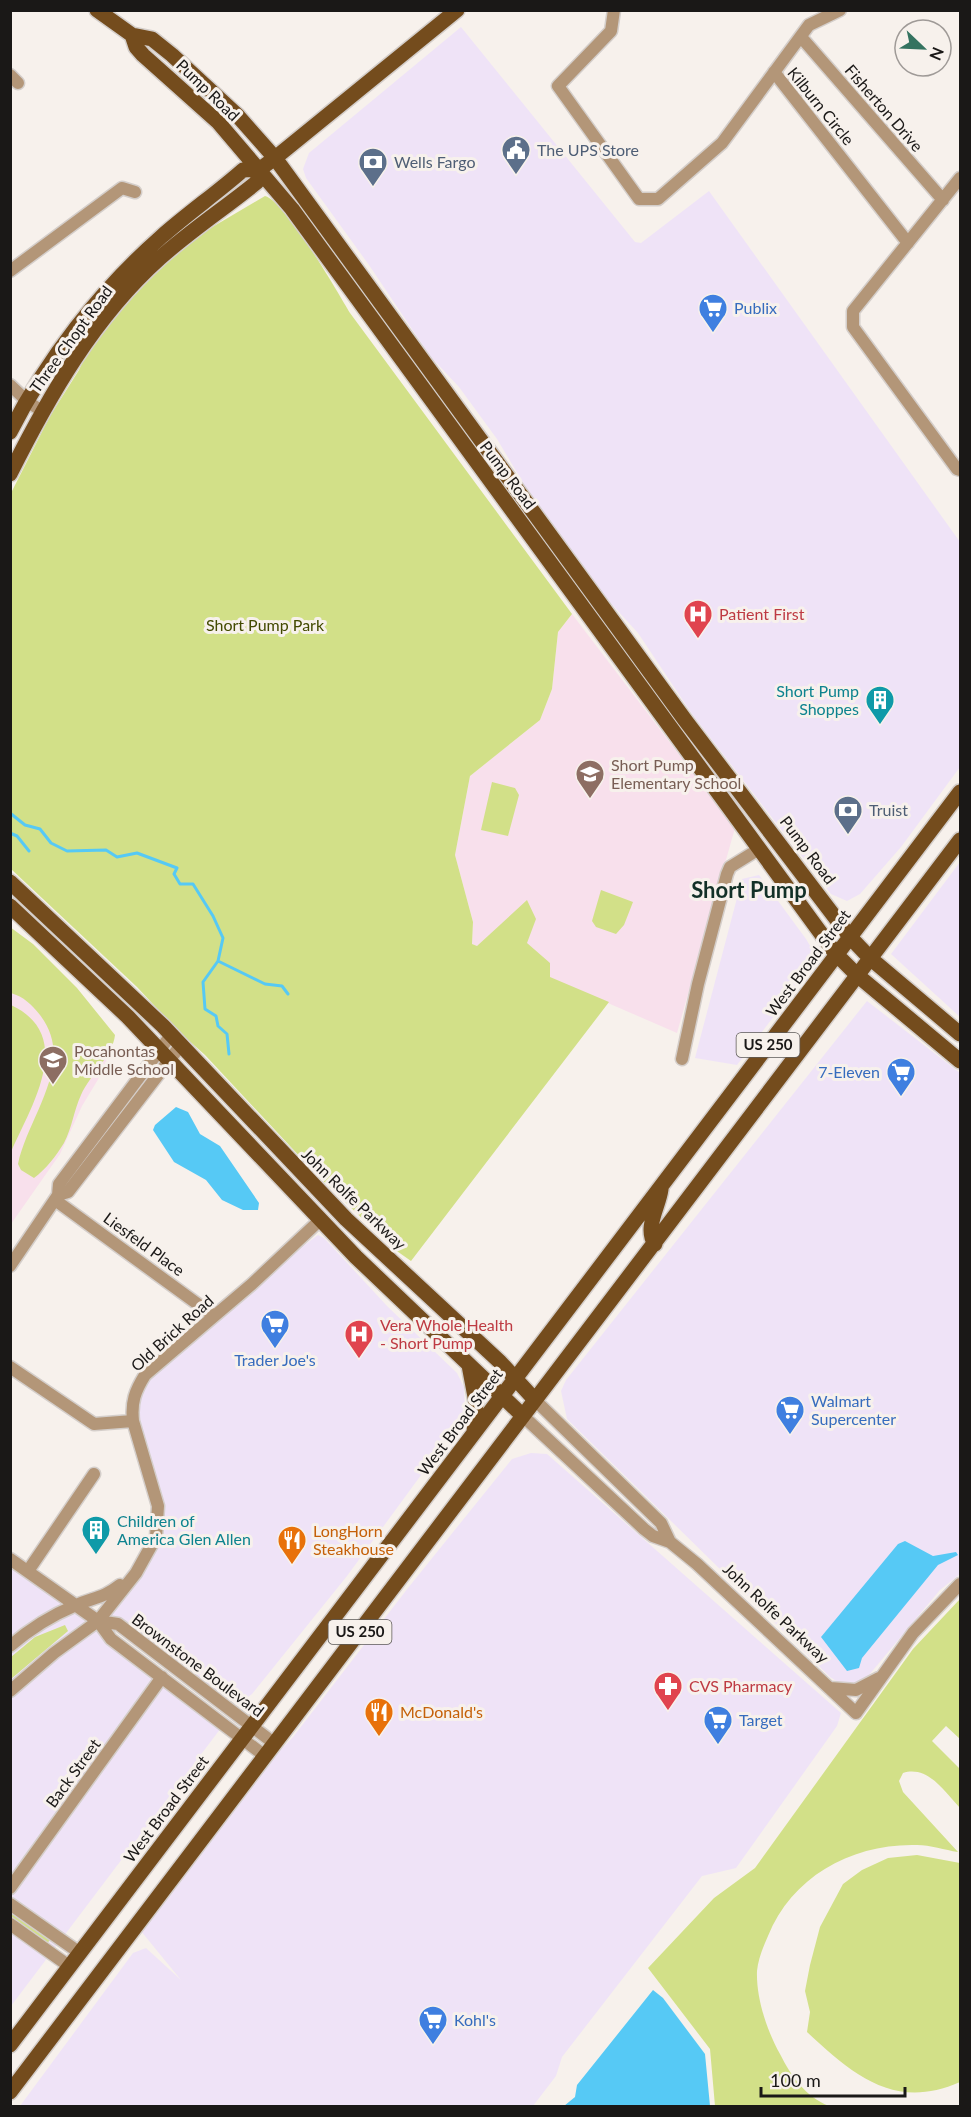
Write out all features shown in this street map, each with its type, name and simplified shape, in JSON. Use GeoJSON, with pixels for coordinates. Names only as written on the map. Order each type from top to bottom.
{"type":"FeatureCollection","features":[{"type":"Feature","properties":{"kind":"main road","name":"Pump Road"},"geometry":{"type":"LineString","coordinates":[[97,10],[132,35],[143,55],[210,114],[260,169],[299,219],[836,954],[857,975],[960,1061]]}},
{"type":"Feature","properties":{"kind":"main road","name":"Three Chopt Road"},"geometry":{"type":"LineString","coordinates":[[10,432],[50,367],[94,306],[141,256],[243,170],[260,169],[275,158],[457,10]]}},
{"type":"Feature","properties":{"kind":"main road","name":"Pump Road"},"geometry":{"type":"LineString","coordinates":[[132,35],[146,36],[172,56],[237,115],[275,158],[685,720],[850,937],[870,958],[960,1034]]}},
{"type":"Feature","properties":{"kind":"main road","name":"Three Chopt Road"},"geometry":{"type":"LineString","coordinates":[[10,474],[42,411],[71,365],[128,291],[160,258],[257,182],[260,169]]}},
{"type":"Feature","properties":{"kind":"main road","name":"West Broad Street"},"geometry":{"type":"LineString","coordinates":[[10,2045],[960,792]]}},
{"type":"Feature","properties":{"kind":"main road","name":"US 250"},"geometry":{"type":"LineString","coordinates":[[10,2092],[960,840]]}},
{"type":"Feature","properties":{"kind":"main road","name":"John Rolfe Parkway"},"geometry":{"type":"LineString","coordinates":[[10,882],[176,1040],[346,1219],[516,1379],[535,1400]]}},
{"type":"Feature","properties":{"kind":"main road","name":"John Rolfe Parkway"},"geometry":{"type":"LineString","coordinates":[[10,906],[164,1054],[320,1220],[523,1416]]}},
{"type":"Feature","properties":{"kind":"main road"},"geometry":{"type":"LineString","coordinates":[[655,1244],[651,1236],[651,1227],[658,1208],[661,1186]]}},
{"type":"Feature","properties":{"kind":"main road"},"geometry":{"type":"LineString","coordinates":[[468,1364],[476,1402],[474,1433]]}},
{"type":"Feature","properties":{"kind":"street","name":"Kilburn Circle"},"geometry":{"type":"LineString","coordinates":[[614,10],[611,31],[558,86],[639,200],[657,199],[722,143],[774,72],[908,243]]}},
{"type":"Feature","properties":{"kind":"street"},"geometry":{"type":"LineString","coordinates":[[774,72],[809,25],[840,10]]}},
{"type":"Feature","properties":{"kind":"street","name":"Fisherton Drive"},"geometry":{"type":"LineString","coordinates":[[801,37],[943,200]]}},
{"type":"Feature","properties":{"kind":"street"},"geometry":{"type":"LineString","coordinates":[[960,178],[853,311],[853,327],[957,470],[960,470]]}},
{"type":"Feature","properties":{"kind":"street"},"geometry":{"type":"LineString","coordinates":[[10,271],[122,188],[135,192]]}},
{"type":"Feature","properties":{"kind":"street"},"geometry":{"type":"LineString","coordinates":[[10,385],[28,402],[42,411]]}},
{"type":"Feature","properties":{"kind":"street"},"geometry":{"type":"LineString","coordinates":[[10,400],[28,402]]}},
{"type":"Feature","properties":{"kind":"street"},"geometry":{"type":"LineString","coordinates":[[682,1059],[698,984],[727,874],[730,867],[759,849]]}},
{"type":"Feature","properties":{"kind":"street"},"geometry":{"type":"LineString","coordinates":[[10,1266],[56,1197],[59,1184],[176,1040]]}},
{"type":"Feature","properties":{"kind":"street","name":"Liesfeld Place"},"geometry":{"type":"LineString","coordinates":[[56,1197],[214,1316]]}},
{"type":"Feature","properties":{"kind":"street","name":"Old Brick Road"},"geometry":{"type":"LineString","coordinates":[[10,1691],[54,1653],[98,1621],[136,1573],[156,1538],[159,1521],[158,1506],[133,1421],[132,1407],[135,1390],[145,1375],[320,1220]]}},
{"type":"Feature","properties":{"kind":"street"},"geometry":{"type":"LineString","coordinates":[[10,1367],[94,1424],[133,1421]]}},
{"type":"Feature","properties":{"kind":"street","name":"John Rolfe Parkway"},"geometry":{"type":"LineString","coordinates":[[535,1400],[662,1523],[670,1542]]}},
{"type":"Feature","properties":{"kind":"street","name":"John Rolfe Parkway"},"geometry":{"type":"LineString","coordinates":[[523,1416],[644,1529],[653,1536],[670,1542],[697,1564],[856,1713],[888,1672]]}},
{"type":"Feature","properties":{"kind":"street"},"geometry":{"type":"LineString","coordinates":[[28,1571],[94,1474]]}},
{"type":"Feature","properties":{"kind":"street","name":"Brownstone Boulevard"},"geometry":{"type":"LineString","coordinates":[[10,1559],[98,1621],[111,1639],[242,1739],[270,1750]]}},
{"type":"Feature","properties":{"kind":"street","name":"Old Brick Road"},"geometry":{"type":"LineString","coordinates":[[10,1646],[32,1627],[76,1605],[104,1598],[136,1573]]}},
{"type":"Feature","properties":{"kind":"street"},"geometry":{"type":"LineString","coordinates":[[830,1688],[856,1690],[867,1686],[888,1672],[913,1633],[960,1584]]}},
{"type":"Feature","properties":{"kind":"street","name":"Brownstone Boulevard"},"geometry":{"type":"LineString","coordinates":[[98,1621],[118,1624],[252,1726],[270,1750]]}},
{"type":"Feature","properties":{"kind":"street","name":"Back Street"},"geometry":{"type":"LineString","coordinates":[[10,1888],[162,1677]]}},
{"type":"Feature","properties":{"kind":"street"},"geometry":{"type":"LineString","coordinates":[[10,1904],[80,1953]]}},
{"type":"Feature","properties":{"kind":"street"},"geometry":{"type":"LineString","coordinates":[[10,1924],[69,1966]]}},
{"type":"Feature","properties":{"kind":"shaded area"},"geometry":{"type":"Polygon","coordinates":[[[461,27],[635,242],[641,243],[709,191],[960,542],[960,767],[901,847],[860,894],[847,901],[831,894],[692,714],[638,633],[606,598],[525,486],[497,439],[459,387],[430,356],[369,265],[306,178],[303,169],[309,153],[461,27]]]}},
{"type":"Feature","properties":{"kind":"shaded area","name":"Short Pump Elementary School"},"geometry":{"type":"Polygon","coordinates":[[[572,614],[735,828],[677,1033],[472,944],[473,922],[455,855],[470,776],[540,720],[552,689],[558,632],[572,614]]]}},
{"type":"Feature","properties":{"kind":"shaded area"},"geometry":{"type":"Polygon","coordinates":[[[960,862],[960,1017],[891,954],[960,862]]]}},
{"type":"Feature","properties":{"kind":"shaded area"},"geometry":{"type":"Polygon","coordinates":[[[759,875],[815,954],[811,967],[737,1065],[695,1058],[742,879],[759,875]]]}},
{"type":"Feature","properties":{"kind":"shaded area","name":"Pocahontas Middle School"},"geometry":{"type":"Polygon","coordinates":[[[11,944],[89,1033],[108,1063],[82,1106],[60,1154],[11,1224],[11,944]]]}},
{"type":"Feature","properties":{"kind":"shaded area"},"geometry":{"type":"Polygon","coordinates":[[[867,1001],[960,1073],[960,1574],[940,1590],[869,1675],[857,1683],[843,1685],[830,1677],[567,1419],[561,1391],[566,1380],[867,1001]]]}},
{"type":"Feature","properties":{"kind":"shaded area"},"geometry":{"type":"Polygon","coordinates":[[[318,1235],[324,1238],[388,1307],[457,1373],[464,1387],[465,1409],[449,1437],[347,1576],[252,1694],[244,1700],[227,1697],[166,1661],[118,1624],[98,1621],[224,1724],[11,2006],[11,1559],[97,1621],[136,1573],[159,1521],[141,1445],[135,1390],[252,1284],[318,1235]]]}},
{"type":"Feature","properties":{"kind":"shaded area"},"geometry":{"type":"Polygon","coordinates":[[[531,1453],[547,1454],[841,1713],[837,1726],[736,1868],[702,1876],[562,2057],[556,2076],[533,2106],[20,2106],[133,1953],[146,1948],[181,1980],[136,1925],[223,1810],[293,1737],[408,1588],[512,1459],[531,1453]]]}},
{"type":"Feature","properties":{"kind":"green space","name":"Short Pump Park"},"geometry":{"type":"Polygon","coordinates":[[[265,196],[285,213],[297,229],[350,313],[572,614],[558,632],[552,689],[540,720],[470,776],[455,855],[473,922],[472,944],[477,946],[527,900],[536,919],[527,943],[550,963],[550,977],[609,1002],[411,1261],[394,1249],[317,1175],[205,1055],[177,1030],[137,987],[11,869],[10,495],[50,416],[79,370],[100,325],[160,258],[265,196]]]}},
{"type":"Feature","properties":{"kind":"green space"},"geometry":{"type":"Polygon","coordinates":[[[492,782],[515,788],[519,795],[508,836],[481,830],[492,782]]]}},
{"type":"Feature","properties":{"kind":"green space"},"geometry":{"type":"Polygon","coordinates":[[[601,890],[633,902],[624,925],[616,934],[596,927],[592,921],[601,890]]]}},
{"type":"Feature","properties":{"kind":"green space"},"geometry":{"type":"Polygon","coordinates":[[[10,927],[33,944],[77,988],[115,1035],[106,1058],[81,1095],[64,1143],[43,1171],[34,1178],[21,1170],[18,1164],[23,1146],[47,1090],[54,1052],[50,1033],[40,1015],[27,1001],[11,993],[10,927]]]}},
{"type":"Feature","properties":{"kind":"green space"},"geometry":{"type":"Polygon","coordinates":[[[11,1005],[31,1018],[42,1035],[45,1053],[43,1073],[37,1093],[11,1152],[11,1005]]]}},
{"type":"Feature","properties":{"kind":"green space"},"geometry":{"type":"Polygon","coordinates":[[[960,1599],[960,1739],[946,1726],[932,1741],[960,1769],[960,1808],[928,1776],[912,1772],[903,1773],[899,1781],[903,1792],[958,1852],[917,1845],[870,1850],[828,1867],[792,1896],[768,1936],[758,1962],[758,1992],[771,2035],[789,2070],[806,2091],[829,2106],[715,2106],[710,2049],[648,1968],[714,1898],[755,1868],[913,1649],[960,1599]]]}},
{"type":"Feature","properties":{"kind":"green space"},"geometry":{"type":"Polygon","coordinates":[[[65,1625],[68,1631],[11,1679],[11,1657],[35,1637],[65,1625]]]}},
{"type":"Feature","properties":{"kind":"green space"},"geometry":{"type":"Polygon","coordinates":[[[917,1855],[960,1863],[960,2082],[937,2090],[915,2092],[895,2090],[876,2084],[858,2074],[824,2048],[807,2032],[810,2012],[805,1991],[820,1927],[843,1884],[862,1870],[888,1858],[917,1855]]]}},
{"type":"Feature","properties":{"kind":"green space"},"geometry":{"type":"Polygon","coordinates":[[[13,1912],[51,1938],[47,1944],[11,1918],[13,1912]]]}},
{"type":"Feature","properties":{"kind":"water"},"geometry":{"type":"Polygon","coordinates":[[[176,1107],[188,1112],[200,1134],[220,1146],[259,1203],[258,1210],[243,1210],[222,1200],[206,1180],[174,1162],[153,1130],[155,1125],[176,1107]]]}},
{"type":"Feature","properties":{"kind":"water"},"geometry":{"type":"Polygon","coordinates":[[[905,1541],[933,1556],[956,1552],[958,1555],[938,1565],[862,1658],[859,1668],[847,1671],[821,1637],[898,1544],[905,1541]]]}},
{"type":"Feature","properties":{"kind":"water"},"geometry":{"type":"Polygon","coordinates":[[[653,1990],[663,1998],[705,2054],[710,2106],[564,2106],[575,2097],[577,2085],[653,1990]]]}},
{"type":"Feature","properties":{"kind":"waterway"},"geometry":{"type":"LineString","coordinates":[[10,813],[25,825],[40,829],[51,843],[67,851],[106,850],[117,857],[137,853],[177,868],[174,874],[180,884],[193,884],[213,916],[223,938],[218,961],[203,982],[205,1009],[216,1016],[218,1026],[227,1034],[229,1054]]}},
{"type":"Feature","properties":{"kind":"waterway"},"geometry":{"type":"LineString","coordinates":[[10,833],[17,836],[29,851]]}},
{"type":"Feature","properties":{"kind":"waterway"},"geometry":{"type":"LineString","coordinates":[[218,961],[265,984],[282,986],[288,994]]}},
{"type":"Feature","properties":{"kind":"place","name":"The UPS Store"},"geometry":{"type":"Point","coordinates":[516,176]}},
{"type":"Feature","properties":{"kind":"place","name":"Wells Fargo"},"geometry":{"type":"Point","coordinates":[373,188]}},
{"type":"Feature","properties":{"kind":"place","name":"Publix"},"geometry":{"type":"Point","coordinates":[713,334]}},
{"type":"Feature","properties":{"kind":"place","name":"Patient First"},"geometry":{"type":"Point","coordinates":[698,640]}},
{"type":"Feature","properties":{"kind":"place","name":"Short Pump Shoppes"},"geometry":{"type":"Point","coordinates":[880,726]}},
{"type":"Feature","properties":{"kind":"place","name":"Short Pump Elementary School"},"geometry":{"type":"Point","coordinates":[590,800]}},
{"type":"Feature","properties":{"kind":"place","name":"Truist"},"geometry":{"type":"Point","coordinates":[848,836]}},
{"type":"Feature","properties":{"kind":"place","name":"Pocahontas Middle School"},"geometry":{"type":"Point","coordinates":[53,1086]}},
{"type":"Feature","properties":{"kind":"place","name":"7-Eleven"},"geometry":{"type":"Point","coordinates":[901,1098]}},
{"type":"Feature","properties":{"kind":"place","name":"Trader Joe's"},"geometry":{"type":"Point","coordinates":[275,1350]}},
{"type":"Feature","properties":{"kind":"place","name":"Vera Whole Health - Short Pump"},"geometry":{"type":"Point","coordinates":[359,1360]}},
{"type":"Feature","properties":{"kind":"place","name":"Walmart Supercenter"},"geometry":{"type":"Point","coordinates":[790,1436]}},
{"type":"Feature","properties":{"kind":"place","name":"Children of America Glen Allen"},"geometry":{"type":"Point","coordinates":[96,1556]}},
{"type":"Feature","properties":{"kind":"place","name":"LongHorn Steakhouse"},"geometry":{"type":"Point","coordinates":[292,1566]}},
{"type":"Feature","properties":{"kind":"place","name":"CVS Pharmacy"},"geometry":{"type":"Point","coordinates":[668,1712]}},
{"type":"Feature","properties":{"kind":"place","name":"McDonald's"},"geometry":{"type":"Point","coordinates":[379,1738]}},
{"type":"Feature","properties":{"kind":"place","name":"Target"},"geometry":{"type":"Point","coordinates":[718,1746]}},
{"type":"Feature","properties":{"kind":"place","name":"Kohl's"},"geometry":{"type":"Point","coordinates":[433,2046]}},
{"type":"Feature","properties":{"kind":"district","name":"Short Pump"},"geometry":{"type":"Point","coordinates":[749,890]}}]}
